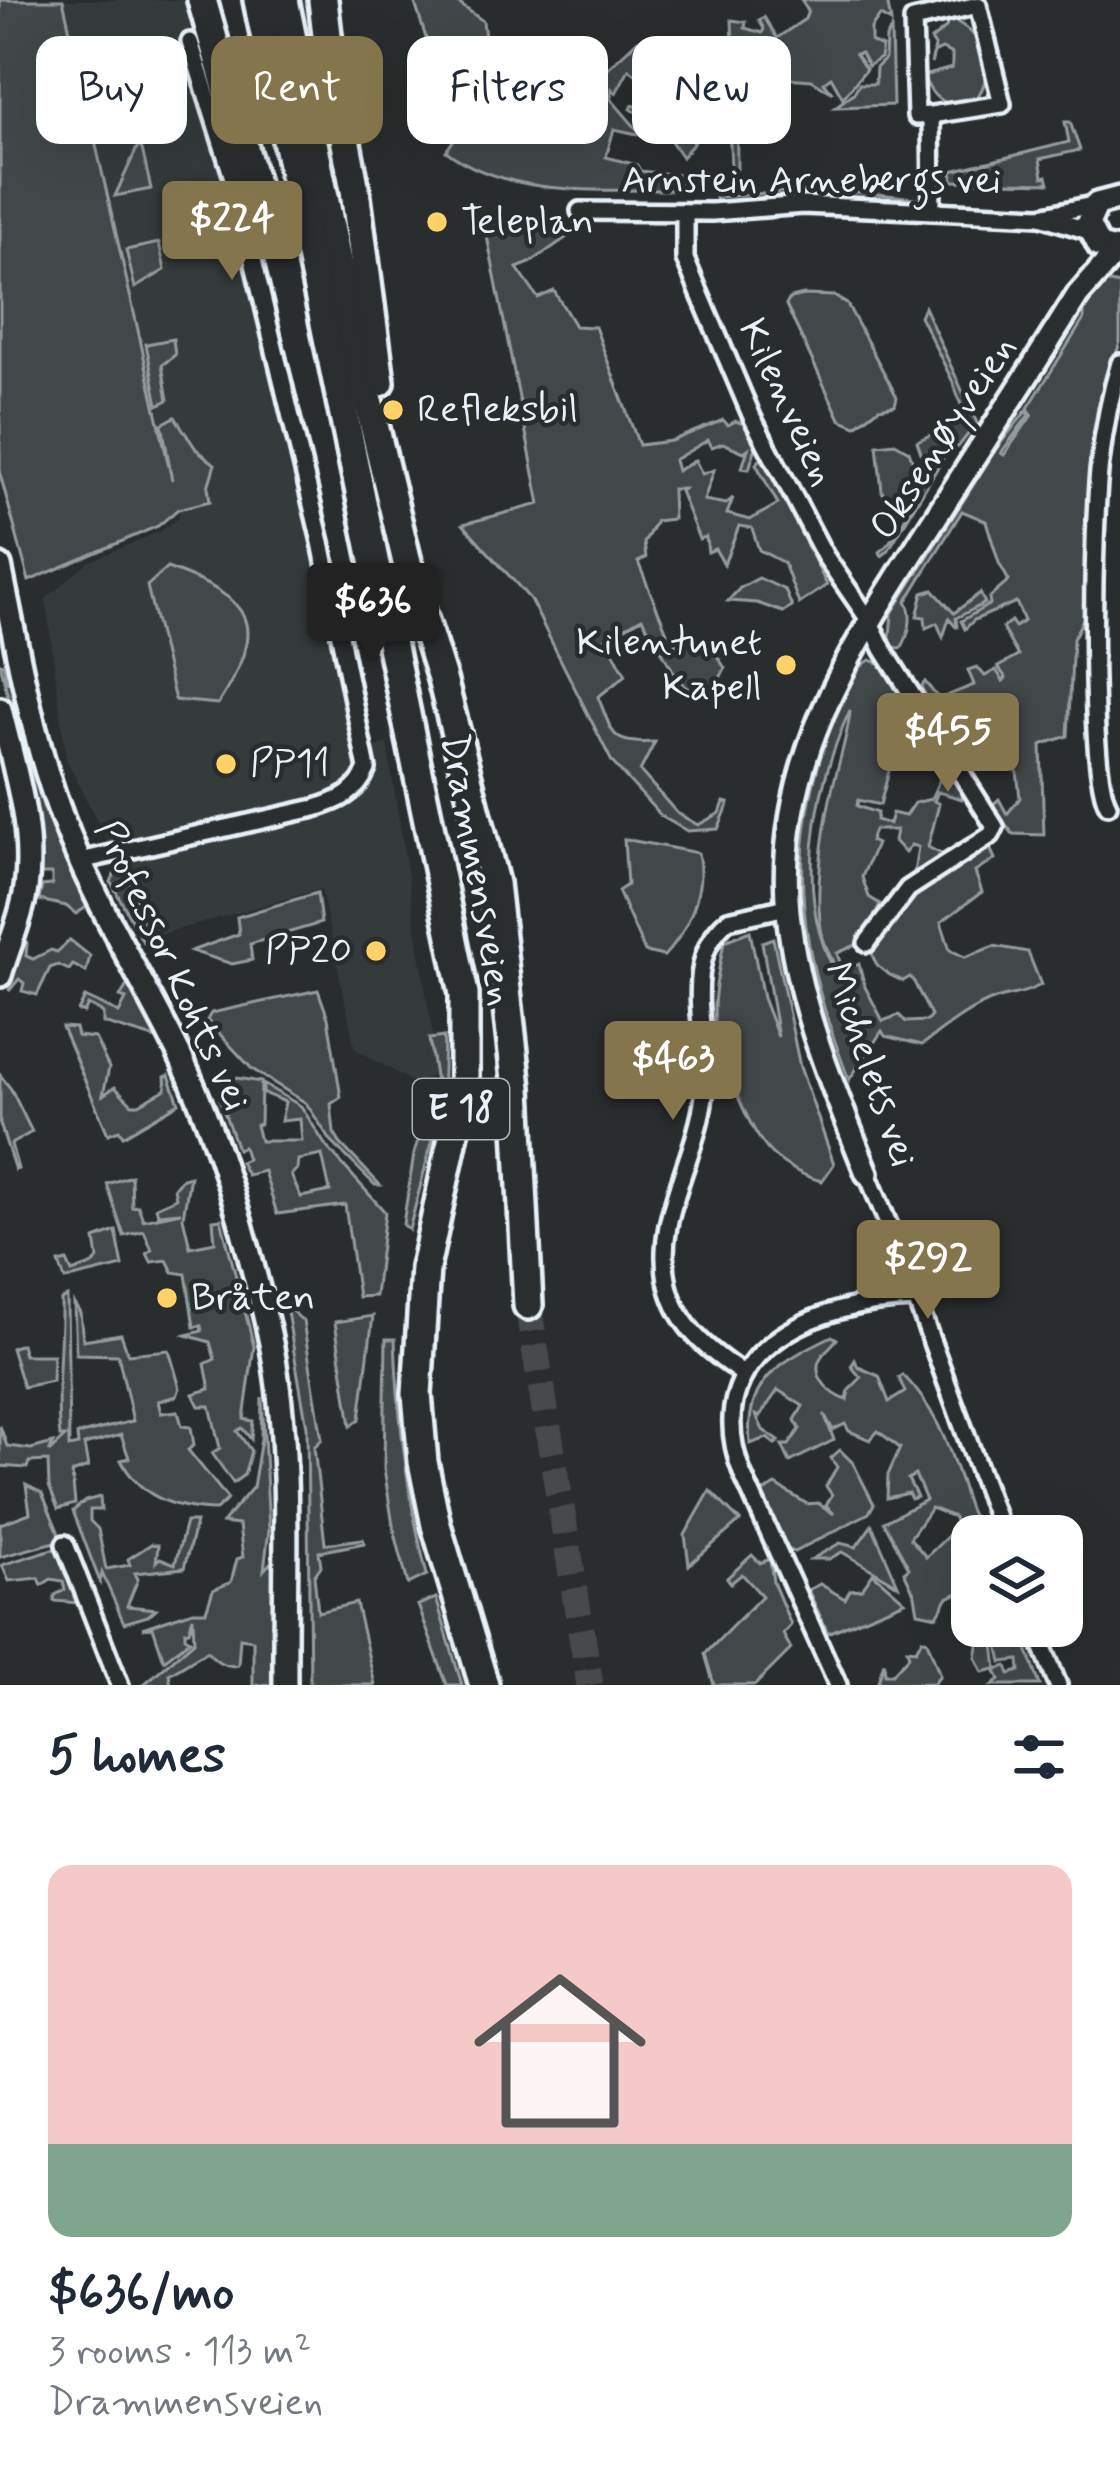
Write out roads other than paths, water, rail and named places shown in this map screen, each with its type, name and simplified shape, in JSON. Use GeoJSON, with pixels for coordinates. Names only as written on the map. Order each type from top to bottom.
{"type":"FeatureCollection","features":[{"type":"Feature","properties":{"kind":"highway"},"geometry":{"type":"LineString","coordinates":[[202,0],[264,219],[308,247]]}},
{"type":"Feature","properties":{"kind":"highway","name":"Drammensveien"},"geometry":{"type":"LineString","coordinates":[[258,0],[464,994],[464,1086],[425,1268],[417,1394],[423,1462],[436,1525],[484,1685]]}},
{"type":"Feature","properties":{"kind":"highway","name":"E 18"},"geometry":{"type":"LineString","coordinates":[[314,0],[323,36]]}},
{"type":"Feature","properties":{"kind":"highway","name":"E 18"},"geometry":{"type":"LineString","coordinates":[[323,0],[327,36]]}},
{"type":"Feature","properties":{"kind":"highway","name":"Drammensveien"},"geometry":{"type":"LineString","coordinates":[[287,9],[350,325],[494,883],[517,1088],[529,1305]]}},
{"type":"Feature","properties":{"kind":"highway","name":"E 18"},"geometry":{"type":"LineString","coordinates":[[345,144],[364,255],[389,488]]}},
{"type":"Feature","properties":{"kind":"main road","name":"Oksenøyveien"},"geometry":{"type":"LineString","coordinates":[[1078,295],[1092,236],[1090,217],[1112,195]]}},
{"type":"Feature","properties":{"kind":"main road"},"geometry":{"type":"LineString","coordinates":[[1092,236],[1104,249],[1118,251]]}},
{"type":"Feature","properties":{"kind":"main road","name":"Oksenøyveien"},"geometry":{"type":"LineString","coordinates":[[869,620],[1078,295],[1118,251]]}},
{"type":"Feature","properties":{"kind":"main road","name":"Professor Kohts vei"},"geometry":{"type":"LineString","coordinates":[[0,566],[4,610],[46,767],[80,861],[197,1098],[260,1296],[274,1358],[283,1449],[285,1685]]}},
{"type":"Feature","properties":{"kind":"main road","name":"Michelets vei"},"geometry":{"type":"LineString","coordinates":[[867,1173],[807,1015],[787,908],[790,815],[803,760],[827,694],[869,620]]}},
{"type":"Feature","properties":{"kind":"main road"},"geometry":{"type":"LineString","coordinates":[[0,709],[28,856],[25,896],[4,949],[0,975]]}},
{"type":"Feature","properties":{"kind":"street"},"geometry":{"type":"LineString","coordinates":[[978,5],[1002,104],[937,114],[916,116],[913,20],[978,5]]}},
{"type":"Feature","properties":{"kind":"street"},"geometry":{"type":"LineString","coordinates":[[80,861],[328,804],[346,797],[362,782],[367,769],[321,542],[234,181],[190,42]]}},
{"type":"Feature","properties":{"kind":"street"},"geometry":{"type":"LineString","coordinates":[[932,211],[937,114]]}},
{"type":"Feature","properties":{"kind":"street","name":"Arnstein Arnebergs vei"},"geometry":{"type":"LineString","coordinates":[[1041,216],[1112,195]]}},
{"type":"Feature","properties":{"kind":"street","name":"Arnstein Arnebergs vei"},"geometry":{"type":"LineString","coordinates":[[580,211],[685,213],[803,206],[1041,216],[1092,236]]}},
{"type":"Feature","properties":{"kind":"street","name":"Kilenveien"},"geometry":{"type":"LineString","coordinates":[[685,213],[685,260],[752,417],[825,556],[995,827],[991,835],[908,889],[867,943]]}},
{"type":"Feature","properties":{"kind":"street"},"geometry":{"type":"LineString","coordinates":[[1108,805],[1100,791],[1096,707],[1099,468],[1120,363]]}},
{"type":"Feature","properties":{"kind":"street"},"geometry":{"type":"LineString","coordinates":[[743,1374],[698,1340],[682,1319],[669,1286],[665,1238],[705,1095],[700,978],[706,948],[728,920],[787,908]]}},
{"type":"Feature","properties":{"kind":"street","name":"Michelets vei"},"geometry":{"type":"LineString","coordinates":[[867,1173],[891,1231],[898,1274],[916,1299],[995,1515]]}},
{"type":"Feature","properties":{"kind":"street"},"geometry":{"type":"LineString","coordinates":[[838,1685],[736,1458],[731,1421],[743,1374],[768,1344],[798,1327],[872,1300],[916,1299]]}},
{"type":"Feature","properties":{"kind":"street"},"geometry":{"type":"LineString","coordinates":[[65,1544],[121,1685]]}},
{"type":"Feature","properties":{"kind":"street"},"geometry":{"type":"LineString","coordinates":[[1043,1647],[1058,1685]]}},
{"type":"Feature","properties":{"kind":"tunnel"},"geometry":{"type":"LineString","coordinates":[[528,1305],[590,1685]]}},
{"type":"Feature","properties":{"kind":"place","name":"Teleplan"},"geometry":{"type":"Point","coordinates":[437,222]}},
{"type":"Feature","properties":{"kind":"place","name":"Refleksbil"},"geometry":{"type":"Point","coordinates":[393,410]}},
{"type":"Feature","properties":{"kind":"place","name":"Kilentunet Kapell"},"geometry":{"type":"Point","coordinates":[786,665]}},
{"type":"Feature","properties":{"kind":"place","name":"PP11"},"geometry":{"type":"Point","coordinates":[226,764]}},
{"type":"Feature","properties":{"kind":"place","name":"PP20"},"geometry":{"type":"Point","coordinates":[376,951]}},
{"type":"Feature","properties":{"kind":"place","name":"Bråten"},"geometry":{"type":"Point","coordinates":[167,1298]}}]}
